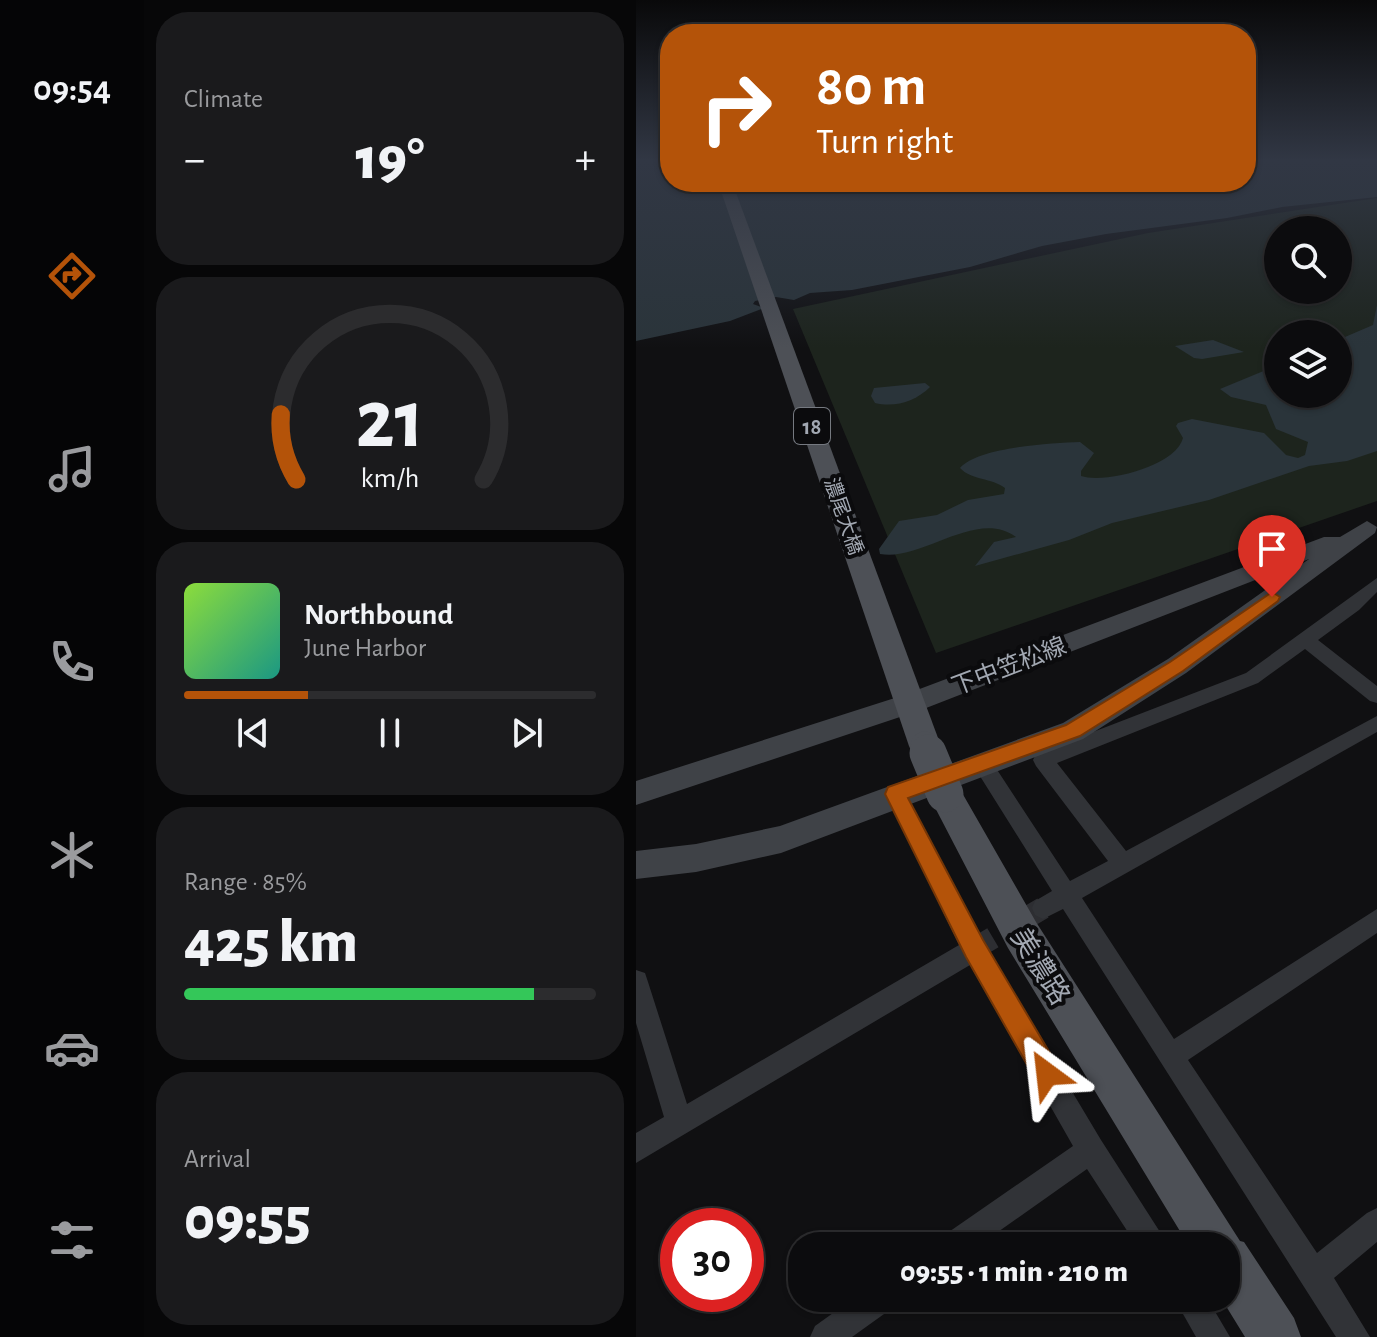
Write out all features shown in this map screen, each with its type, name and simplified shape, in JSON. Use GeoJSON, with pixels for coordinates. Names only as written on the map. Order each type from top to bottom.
{"type":"FeatureCollection","features":[{"type":"Feature","properties":{"kind":"main road","name":"濃尾大橋"},"geometry":{"type":"LineString","coordinates":[[739,222],[898,669]]}},
{"type":"Feature","properties":{"kind":"main road","name":"下中笠松線"},"geometry":{"type":"LineString","coordinates":[[636,793],[911,703],[1372,527]]}},
{"type":"Feature","properties":{"kind":"main road"},"geometry":{"type":"LineString","coordinates":[[636,865],[696,858],[781,839],[1073,731],[1177,666],[1372,527]]}},
{"type":"Feature","properties":{"kind":"main road","name":"美濃路"},"geometry":{"type":"LineString","coordinates":[[898,669],[945,794],[1022,935],[1208,1232]]}},
{"type":"Feature","properties":{"kind":"main road"},"geometry":{"type":"LineString","coordinates":[[1240,1282],[1275,1337]]}},
{"type":"Feature","properties":{"kind":"street"},"geometry":{"type":"LineString","coordinates":[[1122,863],[1043,760],[1252,678],[1353,606],[1377,583]]}},
{"type":"Feature","properties":{"kind":"street"},"geometry":{"type":"LineString","coordinates":[[1305,639],[1377,696]]}},
{"type":"Feature","properties":{"kind":"street"},"geometry":{"type":"LineString","coordinates":[[1043,908],[1377,723]]}},
{"type":"Feature","properties":{"kind":"street"},"geometry":{"type":"LineString","coordinates":[[983,765],[1354,1337]]}},
{"type":"Feature","properties":{"kind":"street"},"geometry":{"type":"LineString","coordinates":[[896,794],[974,949],[1091,1150],[1145,1232]]}},
{"type":"Feature","properties":{"kind":"street"},"geometry":{"type":"LineString","coordinates":[[1170,1056],[1377,920]]}},
{"type":"Feature","properties":{"kind":"street"},"geometry":{"type":"LineString","coordinates":[[636,1149],[974,949]]}},
{"type":"Feature","properties":{"kind":"street"},"geometry":{"type":"LineString","coordinates":[[636,982],[680,1124]]}},
{"type":"Feature","properties":{"kind":"street"},"geometry":{"type":"LineString","coordinates":[[973,1232],[1091,1150]]}},
{"type":"Feature","properties":{"kind":"street"},"geometry":{"type":"LineString","coordinates":[[1313,1276],[1377,1223]]}},
{"type":"Feature","properties":{"kind":"street"},"geometry":{"type":"LineString","coordinates":[[826,1337],[861,1312]]}},
{"type":"Feature","properties":{"kind":"street"},"geometry":{"type":"LineString","coordinates":[[1198,1312],[1214,1337]]}},
{"type":"Feature","properties":{"kind":"shaded area"},"geometry":{"type":"Polygon","coordinates":[[[636,222],[1194,222],[1042,246],[970,267],[852,290],[810,293],[794,300],[776,297],[755,301],[753,304],[764,308],[730,321],[636,341],[636,222]]]}},
{"type":"Feature","properties":{"kind":"shaded area"},"geometry":{"type":"Polygon","coordinates":[[[1217,222],[1264,222],[1264,304],[1352,304],[1352,222],[1377,222],[1377,501],[936,653],[793,309],[1148,233],[1217,222]]]}},
{"type":"Feature","properties":{"kind":"shaded area"},"geometry":{"type":"Polygon","coordinates":[[[1377,305],[1377,451],[1347,461],[1309,466],[1209,500],[1112,523],[1069,540],[975,566],[994,542],[1016,537],[1000,530],[984,529],[966,532],[913,551],[880,554],[879,549],[899,521],[937,515],[968,500],[1004,494],[1005,488],[1000,485],[970,475],[960,468],[982,455],[998,451],[1080,442],[1094,453],[1081,471],[1081,476],[1122,475],[1167,457],[1178,448],[1183,438],[1176,426],[1192,419],[1264,433],[1286,455],[1298,458],[1305,455],[1308,442],[1276,429],[1267,408],[1352,408],[1352,334],[1373,325],[1377,305]]]}},
{"type":"Feature","properties":{"kind":"shaded area"},"geometry":{"type":"Polygon","coordinates":[[[1213,340],[1244,352],[1202,359],[1194,358],[1175,346],[1213,340]]]}},
{"type":"Feature","properties":{"kind":"shaded area"},"geometry":{"type":"Polygon","coordinates":[[[1264,371],[1264,405],[1231,397],[1220,389],[1264,371]]]}},
{"type":"Feature","properties":{"kind":"shaded area"},"geometry":{"type":"Polygon","coordinates":[[[925,383],[930,387],[905,402],[890,405],[875,403],[871,396],[874,388],[925,383]]]}},
{"type":"Feature","properties":{"kind":"tunnel"},"geometry":{"type":"LineString","coordinates":[[974,949],[1043,908]]}},
{"type":"Feature","properties":{"kind":"route"},"geometry":{"type":"LineString","coordinates":[[1047,1074],[974,949],[908,824],[896,794],[1073,731],[1177,666],[1272,597]]}}]}
